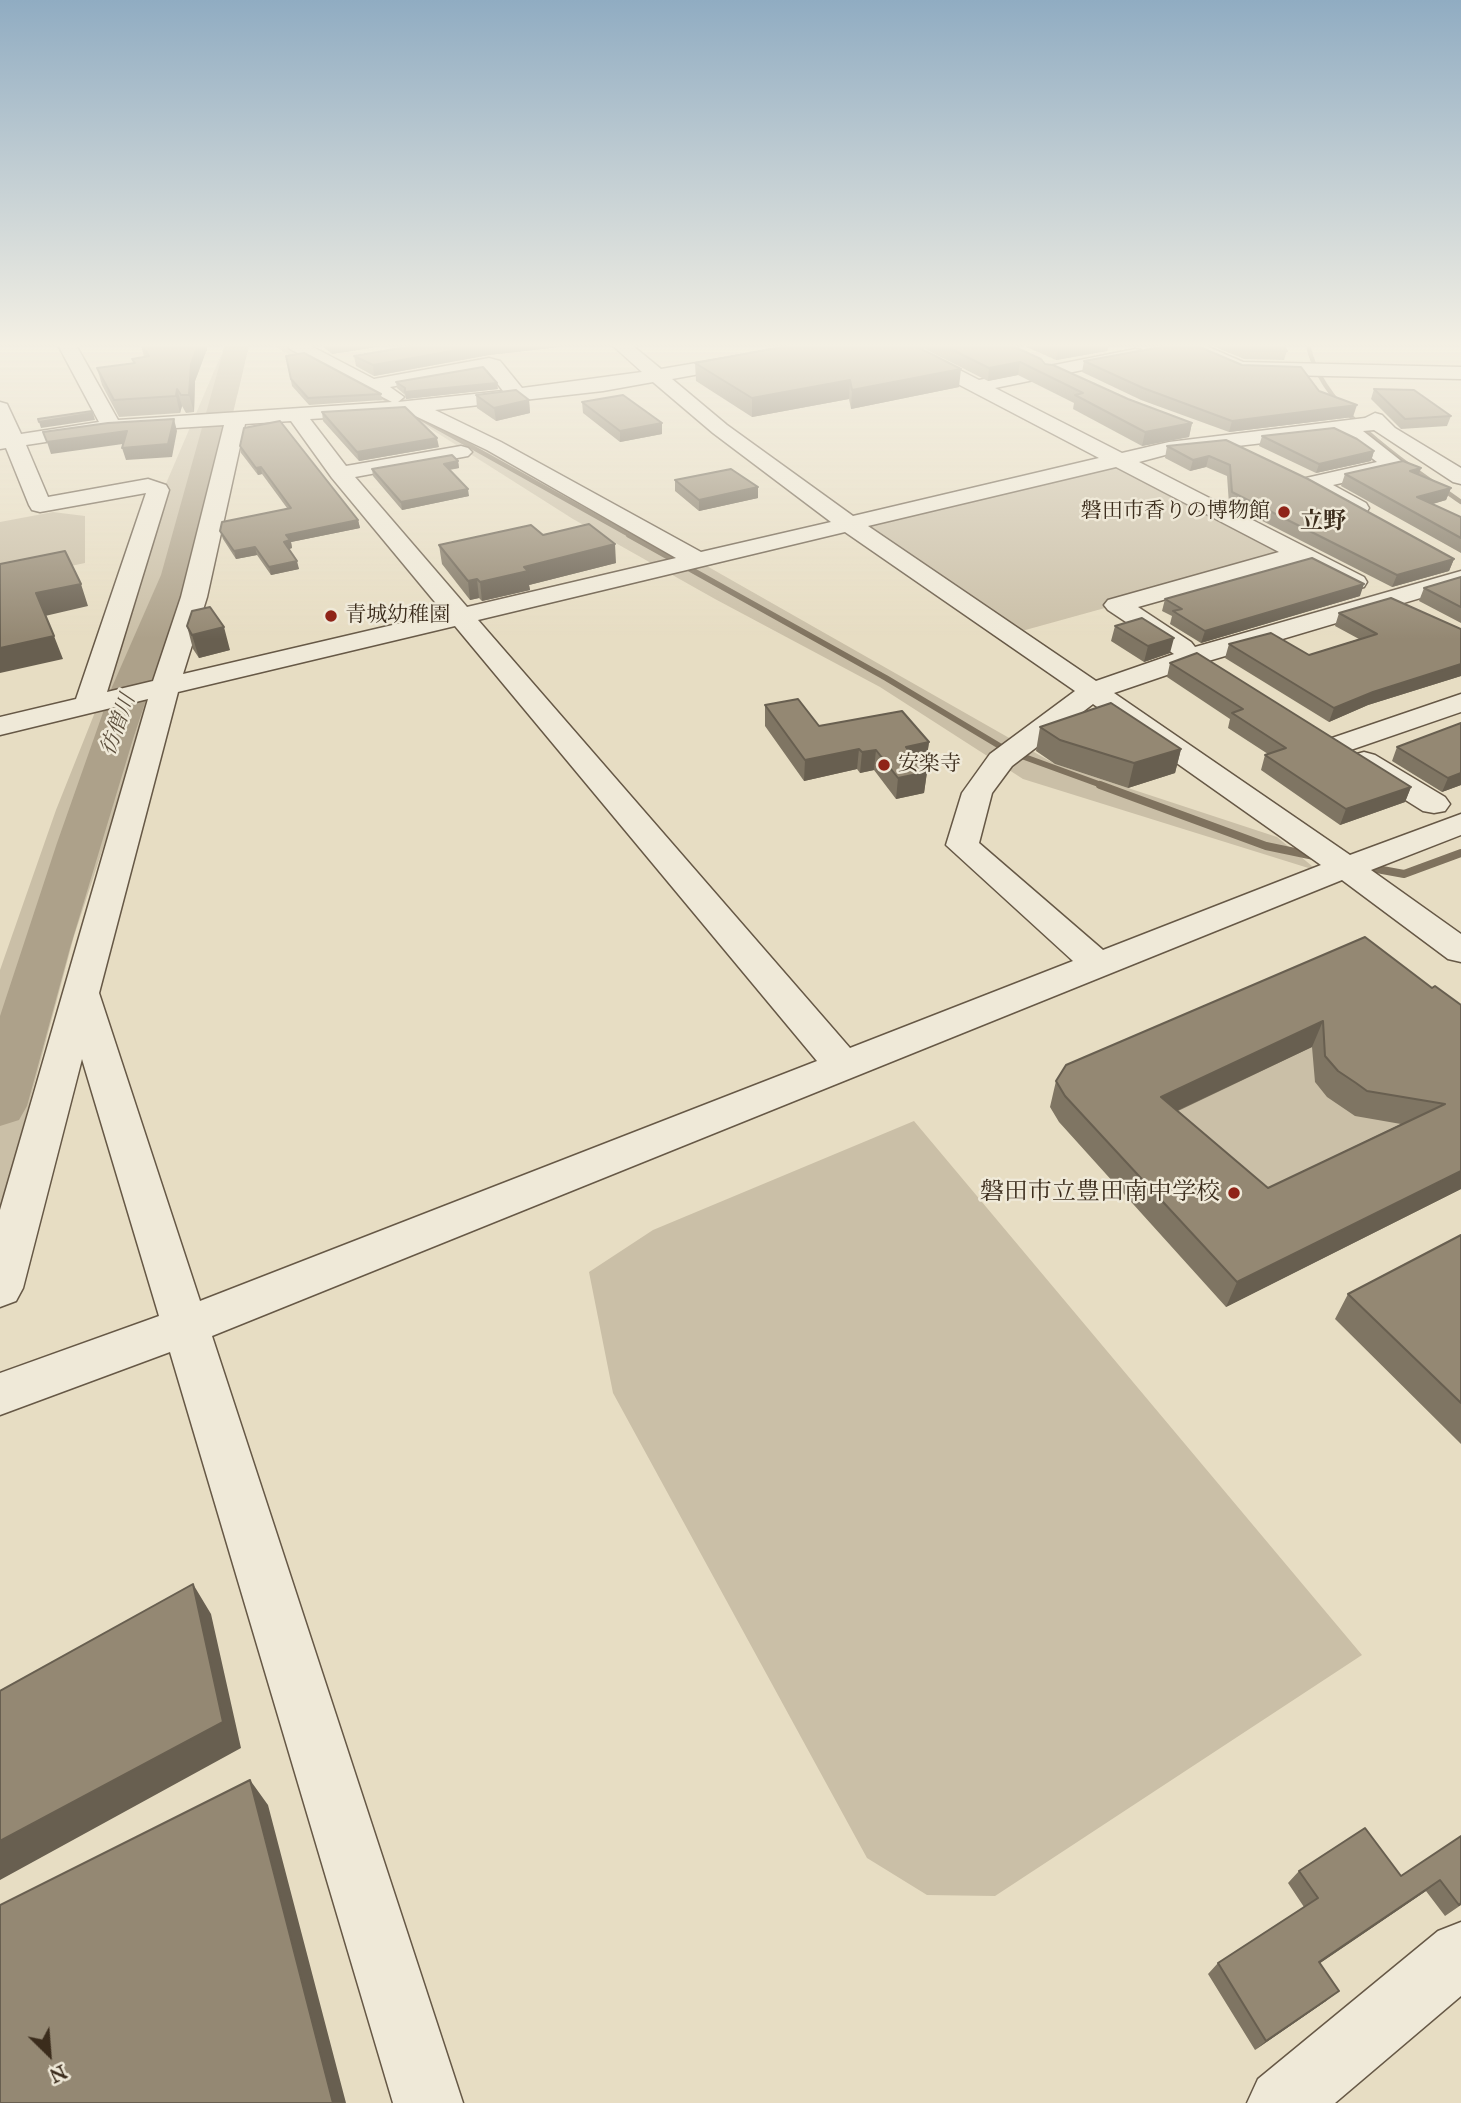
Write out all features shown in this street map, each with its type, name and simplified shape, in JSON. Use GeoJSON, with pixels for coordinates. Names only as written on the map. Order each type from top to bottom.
{"type":"FeatureCollection","features":[{"type":"Feature","properties":{"kind":"street"},"geometry":{"type":"LineString","coordinates":[[7,443],[40,505],[148,486],[158,490],[100,676],[88,705]]}},
{"type":"Feature","properties":{"kind":"street"},"geometry":{"type":"LineString","coordinates":[[0,1288],[165,688],[194,597],[230,443]]}},
{"type":"Feature","properties":{"kind":"street"},"geometry":{"type":"LineString","coordinates":[[318,443],[461,617],[843,1066]]}},
{"type":"Feature","properties":{"kind":"street"},"geometry":{"type":"LineString","coordinates":[[488,443],[699,561]]}},
{"type":"Feature","properties":{"kind":"street"},"geometry":{"type":"LineString","coordinates":[[739,443],[850,525],[1347,868],[1461,951]]}},
{"type":"Feature","properties":{"kind":"street"},"geometry":{"type":"LineString","coordinates":[[1086,443],[1426,618]]}},
{"type":"Feature","properties":{"kind":"street"},"geometry":{"type":"LineString","coordinates":[[0,726],[1193,443]]}},
{"type":"Feature","properties":{"kind":"street"},"geometry":{"type":"LineString","coordinates":[[1231,443],[1258,456]]}},
{"type":"Feature","properties":{"kind":"street"},"geometry":{"type":"LineString","coordinates":[[1314,483],[1394,464],[1366,443]]}},
{"type":"Feature","properties":{"kind":"street"},"geometry":{"type":"LineString","coordinates":[[1406,443],[1461,477]]}},
{"type":"Feature","properties":{"kind":"street"},"geometry":{"type":"LineString","coordinates":[[1411,447],[1449,444]]}},
{"type":"Feature","properties":{"kind":"street"},"geometry":{"type":"LineString","coordinates":[[340,473],[461,452]]}},
{"type":"Feature","properties":{"kind":"street"},"geometry":{"type":"LineString","coordinates":[[1292,472],[1382,521]]}},
{"type":"Feature","properties":{"kind":"street"},"geometry":{"type":"LineString","coordinates":[[1228,677],[1117,605],[1300,554]]}},
{"type":"Feature","properties":{"kind":"street"},"geometry":{"type":"LineString","coordinates":[[1100,966],[962,845],[977,793],[1001,760],[1093,691],[1195,656],[1391,600],[1457,568]]}},
{"type":"Feature","properties":{"kind":"street"},"geometry":{"type":"LineString","coordinates":[[1434,804],[1328,738],[1461,702]]}},
{"type":"Feature","properties":{"kind":"street"},"geometry":{"type":"LineString","coordinates":[[0,1394],[184,1326],[1461,824]]}},
{"type":"Feature","properties":{"kind":"street"},"geometry":{"type":"LineString","coordinates":[[81,993],[428,2103]]}},
{"type":"Feature","properties":{"kind":"street"},"geometry":{"type":"LineString","coordinates":[[1282,2103],[1461,1954]]}},
{"type":"Feature","properties":{"kind":"shaded area"},"geometry":{"type":"Polygon","coordinates":[[[183,443],[230,443],[136,748],[74,936],[0,1212],[0,970],[56,810],[111,672],[141,542],[183,443]]]}},
{"type":"Feature","properties":{"kind":"shaded area"},"geometry":{"type":"Polygon","coordinates":[[[453,443],[486,443],[1055,764],[1277,837],[1318,871],[1023,779],[880,687],[573,519],[453,443]]]}},
{"type":"Feature","properties":{"kind":"shaded area"},"geometry":{"type":"Polygon","coordinates":[[[1118,460],[1300,554],[1011,634],[850,525],[1118,460]]]}},
{"type":"Feature","properties":{"kind":"shaded area"},"geometry":{"type":"Polygon","coordinates":[[[53,512],[85,516],[85,563],[0,581],[0,522],[53,512]]]}},
{"type":"Feature","properties":{"kind":"shaded area"},"geometry":{"type":"Polygon","coordinates":[[[1326,1040],[1432,1129],[1257,1213],[1153,1122],[1326,1040]]]}},
{"type":"Feature","properties":{"kind":"shaded area"},"geometry":{"type":"Polygon","coordinates":[[[914,1121],[1362,1655],[995,1896],[927,1895],[867,1858],[613,1393],[589,1272],[653,1230],[914,1121]]]}},
{"type":"Feature","properties":{"kind":"building"},"geometry":{"type":"Polygon","coordinates":[[[123,443],[168,443],[168,444],[122,448],[123,443]]]}},
{"type":"Feature","properties":{"kind":"building"},"geometry":{"type":"Polygon","coordinates":[[[241,443],[297,443],[358,520],[286,535],[290,540],[284,542],[297,561],[269,567],[255,547],[234,551],[220,531],[222,522],[291,508],[261,467],[256,468],[241,443]]]}},
{"type":"Feature","properties":{"kind":"building"},"geometry":{"type":"Polygon","coordinates":[[[349,443],[408,443],[357,452],[349,443]]]}},
{"type":"Feature","properties":{"kind":"building"},"geometry":{"type":"Polygon","coordinates":[[[1233,443],[1308,479],[1454,559],[1397,575],[1232,492],[1230,465],[1209,456],[1193,460],[1167,446],[1233,443]]]}},
{"type":"Feature","properties":{"kind":"building"},"geometry":{"type":"Polygon","coordinates":[[[1277,443],[1363,443],[1374,451],[1319,464],[1277,443]]]}},
{"type":"Feature","properties":{"kind":"building"},"geometry":{"type":"Polygon","coordinates":[[[452,455],[458,461],[444,464],[468,489],[401,502],[372,469],[452,455]]]}},
{"type":"Feature","properties":{"kind":"building"},"geometry":{"type":"Polygon","coordinates":[[[1403,461],[1421,468],[1410,471],[1451,488],[1417,497],[1461,517],[1461,538],[1345,474],[1403,461]]]}},
{"type":"Feature","properties":{"kind":"building"},"geometry":{"type":"Polygon","coordinates":[[[731,469],[758,487],[699,500],[675,480],[731,469]]]}},
{"type":"Feature","properties":{"kind":"building"},"geometry":{"type":"Polygon","coordinates":[[[589,524],[615,544],[524,567],[528,571],[480,582],[477,579],[468,581],[439,545],[531,525],[543,535],[589,524]]]}},
{"type":"Feature","properties":{"kind":"building"},"geometry":{"type":"Polygon","coordinates":[[[65,551],[81,584],[36,593],[54,636],[0,648],[0,564],[65,551]]]}},
{"type":"Feature","properties":{"kind":"building"},"geometry":{"type":"Polygon","coordinates":[[[1312,558],[1364,584],[1205,631],[1173,611],[1182,609],[1165,599],[1312,558]]]}},
{"type":"Feature","properties":{"kind":"building"},"geometry":{"type":"Polygon","coordinates":[[[1461,577],[1461,607],[1424,588],[1461,577]]]}},
{"type":"Feature","properties":{"kind":"building"},"geometry":{"type":"Polygon","coordinates":[[[1391,598],[1461,629],[1461,664],[1373,692],[1334,708],[1229,644],[1271,633],[1309,655],[1377,634],[1339,613],[1391,598]]]}},
{"type":"Feature","properties":{"kind":"building"},"geometry":{"type":"Polygon","coordinates":[[[210,607],[224,627],[192,635],[187,626],[192,611],[210,607]]]}},
{"type":"Feature","properties":{"kind":"building"},"geometry":{"type":"Polygon","coordinates":[[[1142,618],[1174,638],[1148,646],[1115,626],[1142,618]]]}},
{"type":"Feature","properties":{"kind":"building"},"geometry":{"type":"Polygon","coordinates":[[[1197,653],[1411,787],[1346,809],[1265,755],[1286,748],[1232,713],[1243,709],[1170,663],[1197,653]]]}},
{"type":"Feature","properties":{"kind":"building"},"geometry":{"type":"Polygon","coordinates":[[[798,699],[819,726],[902,711],[929,742],[906,747],[927,772],[898,778],[876,750],[862,752],[859,749],[805,760],[765,705],[798,699]]]}},
{"type":"Feature","properties":{"kind":"building"},"geometry":{"type":"Polygon","coordinates":[[[1111,703],[1181,749],[1134,763],[1060,740],[1040,727],[1111,703]]]}},
{"type":"Feature","properties":{"kind":"building"},"geometry":{"type":"Polygon","coordinates":[[[1461,723],[1461,773],[1448,778],[1397,747],[1461,723]]]}},
{"type":"Feature","properties":{"kind":"building"},"geometry":{"type":"Polygon","coordinates":[[[1365,937],[1432,988],[1435,986],[1461,1005],[1461,1171],[1237,1282],[1065,1096],[1056,1081],[1066,1065],[1365,937]],[[1323,1021],[1161,1097],[1268,1188],[1445,1104],[1367,1091],[1338,1071],[1325,1056],[1323,1021]]]}},
{"type":"Feature","properties":{"kind":"building"},"geometry":{"type":"Polygon","coordinates":[[[1461,1235],[1461,1403],[1348,1294],[1461,1235]]]}},
{"type":"Feature","properties":{"kind":"building"},"geometry":{"type":"Polygon","coordinates":[[[193,1584],[223,1722],[0,1841],[0,1691],[193,1584]]]}},
{"type":"Feature","properties":{"kind":"building"},"geometry":{"type":"Polygon","coordinates":[[[250,1780],[333,2103],[0,2103],[0,1905],[250,1780]]]}},
{"type":"Feature","properties":{"kind":"building"},"geometry":{"type":"Polygon","coordinates":[[[1365,1828],[1401,1876],[1461,1836],[1461,1903],[1459,1905],[1440,1880],[1319,1962],[1339,1991],[1266,2041],[1218,1963],[1318,1898],[1299,1871],[1365,1828]]]}},
{"type":"Feature","properties":{"kind":"waterway","name":"彷僧川"},"geometry":{"type":"LineString","coordinates":[[0,1106],[46,948],[113,739],[136,673],[178,575],[211,443]]}},
{"type":"Feature","properties":{"kind":"waterway"},"geometry":{"type":"LineString","coordinates":[[465,443],[633,537]]}},
{"type":"Feature","properties":{"kind":"waterway"},"geometry":{"type":"LineString","coordinates":[[1381,443],[1461,502]]}},
{"type":"Feature","properties":{"kind":"waterway"},"geometry":{"type":"LineString","coordinates":[[629,535],[886,678],[1008,751],[1104,786]]}},
{"type":"Feature","properties":{"kind":"waterway"},"geometry":{"type":"LineString","coordinates":[[1100,785],[1266,846],[1314,856]]}},
{"type":"Feature","properties":{"kind":"waterway"},"geometry":{"type":"LineString","coordinates":[[1366,867],[1404,874],[1461,853]]}},
{"type":"Feature","properties":{"kind":"place","name":"磐田市香りの博物館"},"geometry":{"type":"Point","coordinates":[1284,512]}},
{"type":"Feature","properties":{"kind":"place","name":"青城幼稚園"},"geometry":{"type":"Point","coordinates":[331,616]}},
{"type":"Feature","properties":{"kind":"place","name":"安楽寺"},"geometry":{"type":"Point","coordinates":[884,765]}},
{"type":"Feature","properties":{"kind":"place","name":"磐田市立豊田南中学校"},"geometry":{"type":"Point","coordinates":[1234,1193]}},
{"type":"Feature","properties":{"kind":"district","name":"立野"},"geometry":{"type":"Point","coordinates":[1323,522]}}]}
